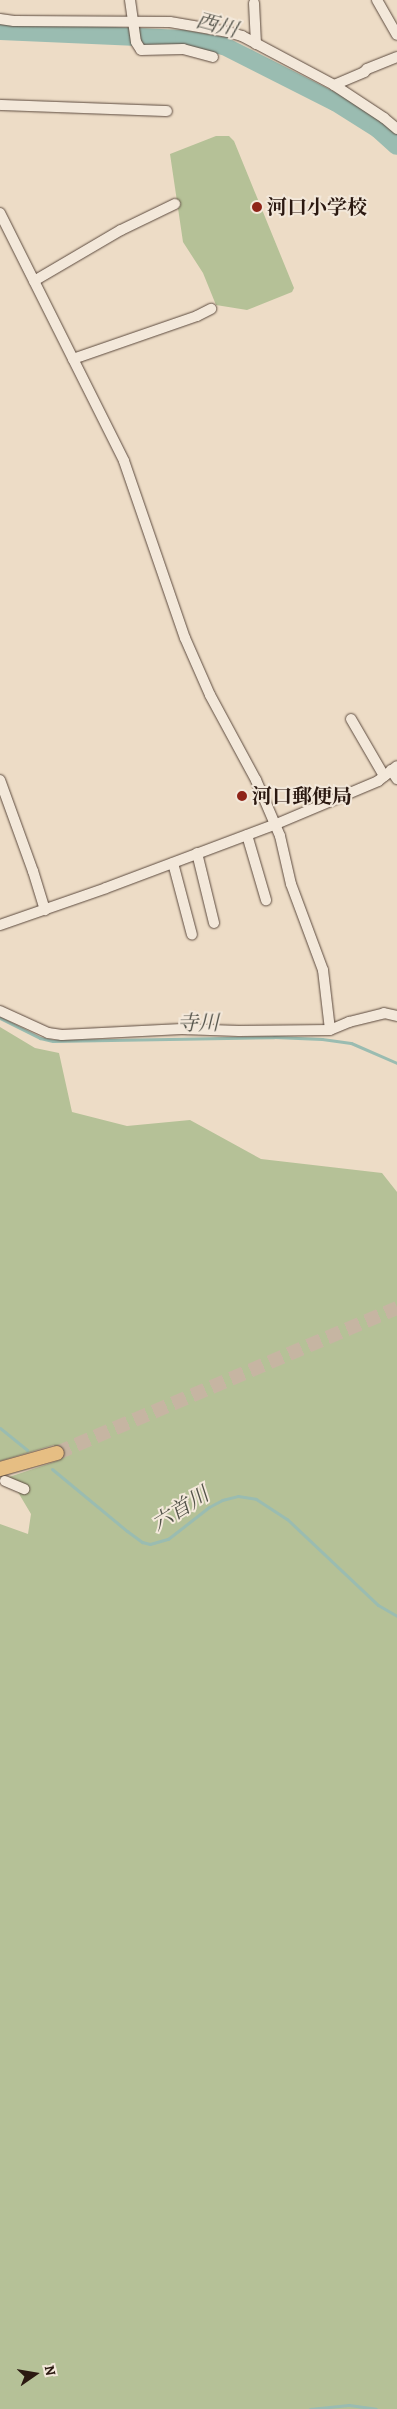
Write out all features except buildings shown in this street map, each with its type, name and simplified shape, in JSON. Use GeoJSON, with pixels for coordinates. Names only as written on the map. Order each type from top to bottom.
{"type":"FeatureCollection","features":[{"type":"Feature","properties":{"kind":"highway"},"geometry":{"type":"LineString","coordinates":[[2,1475],[57,1453]]}},
{"type":"Feature","properties":{"kind":"street"},"geometry":{"type":"LineString","coordinates":[[130,0],[133,23],[141,50],[183,49],[213,56]]}},
{"type":"Feature","properties":{"kind":"street"},"geometry":{"type":"LineString","coordinates":[[377,0],[397,35]]}},
{"type":"Feature","properties":{"kind":"street"},"geometry":{"type":"LineString","coordinates":[[254,3],[256,44]]}},
{"type":"Feature","properties":{"kind":"street"},"geometry":{"type":"LineString","coordinates":[[0,19],[14,21],[170,22],[210,27],[242,36],[334,85],[384,118],[397,130]]}},
{"type":"Feature","properties":{"kind":"street"},"geometry":{"type":"LineString","coordinates":[[334,85],[397,57]]}},
{"type":"Feature","properties":{"kind":"street"},"geometry":{"type":"LineString","coordinates":[[0,104],[167,111]]}},
{"type":"Feature","properties":{"kind":"street"},"geometry":{"type":"LineString","coordinates":[[34,281],[121,230],[175,204]]}},
{"type":"Feature","properties":{"kind":"street"},"geometry":{"type":"LineString","coordinates":[[0,213],[5,233],[34,281],[124,461],[185,638],[210,695],[256,780],[280,836],[291,884],[323,970],[330,1030]]}},
{"type":"Feature","properties":{"kind":"street"},"geometry":{"type":"LineString","coordinates":[[73,359],[197,316],[211,309]]}},
{"type":"Feature","properties":{"kind":"street"},"geometry":{"type":"LineString","coordinates":[[0,925],[274,825],[352,793],[392,773],[351,719]]}},
{"type":"Feature","properties":{"kind":"street"},"geometry":{"type":"LineString","coordinates":[[0,780],[33,871],[44,910]]}},
{"type":"Feature","properties":{"kind":"street"},"geometry":{"type":"LineString","coordinates":[[247,835],[266,900]]}},
{"type":"Feature","properties":{"kind":"street"},"geometry":{"type":"LineString","coordinates":[[197,854],[214,923]]}},
{"type":"Feature","properties":{"kind":"street"},"geometry":{"type":"LineString","coordinates":[[173,863],[192,935]]}},
{"type":"Feature","properties":{"kind":"street"},"geometry":{"type":"LineString","coordinates":[[0,1010],[48,1033],[62,1035],[182,1029],[239,1031],[330,1030],[349,1022],[384,1013],[397,1016]]}},
{"type":"Feature","properties":{"kind":"street"},"geometry":{"type":"LineString","coordinates":[[2,1475],[24,1489]]}},
{"type":"Feature","properties":{"kind":"green space"},"geometry":{"type":"Polygon","coordinates":[[[216,136],[229,136],[234,141],[294,288],[292,292],[247,310],[216,305],[203,273],[183,242],[170,154],[216,136]]]}},
{"type":"Feature","properties":{"kind":"green space"},"geometry":{"type":"Polygon","coordinates":[[[0,1027],[35,1048],[59,1053],[72,1112],[127,1126],[190,1120],[261,1159],[382,1173],[397,1192],[397,2409],[0,2409],[0,1524],[28,1534],[31,1514],[9,1477],[60,1460],[54,1445],[0,1461],[0,1027]]]}},
{"type":"Feature","properties":{"kind":"waterway","name":"西川"},"geometry":{"type":"LineString","coordinates":[[0,31],[184,39],[224,46],[335,102],[378,129],[397,146]]}},
{"type":"Feature","properties":{"kind":"waterway","name":"寺川"},"geometry":{"type":"LineString","coordinates":[[0,1018],[40,1038],[53,1041],[274,1037],[322,1039],[351,1043],[397,1063]]}},
{"type":"Feature","properties":{"kind":"waterway","name":"六首川"},"geometry":{"type":"LineString","coordinates":[[0,1428],[27,1450]]}},
{"type":"Feature","properties":{"kind":"waterway","name":"六首川"},"geometry":{"type":"LineString","coordinates":[[52,1469],[127,1531],[142,1542],[150,1544],[168,1539],[209,1507],[222,1500],[238,1496],[256,1499],[287,1519],[378,1605],[397,1616]]}},
{"type":"Feature","properties":{"kind":"waterway"},"geometry":{"type":"LineString","coordinates":[[310,2409],[349,2405],[376,2409]]}},
{"type":"Feature","properties":{"kind":"tunnel"},"geometry":{"type":"LineString","coordinates":[[57,1453],[397,1308]]}},
{"type":"Feature","properties":{"kind":"place","name":"河口小学校"},"geometry":{"type":"Point","coordinates":[257,207]}},
{"type":"Feature","properties":{"kind":"place","name":"河口郵便局"},"geometry":{"type":"Point","coordinates":[242,796]}}]}
